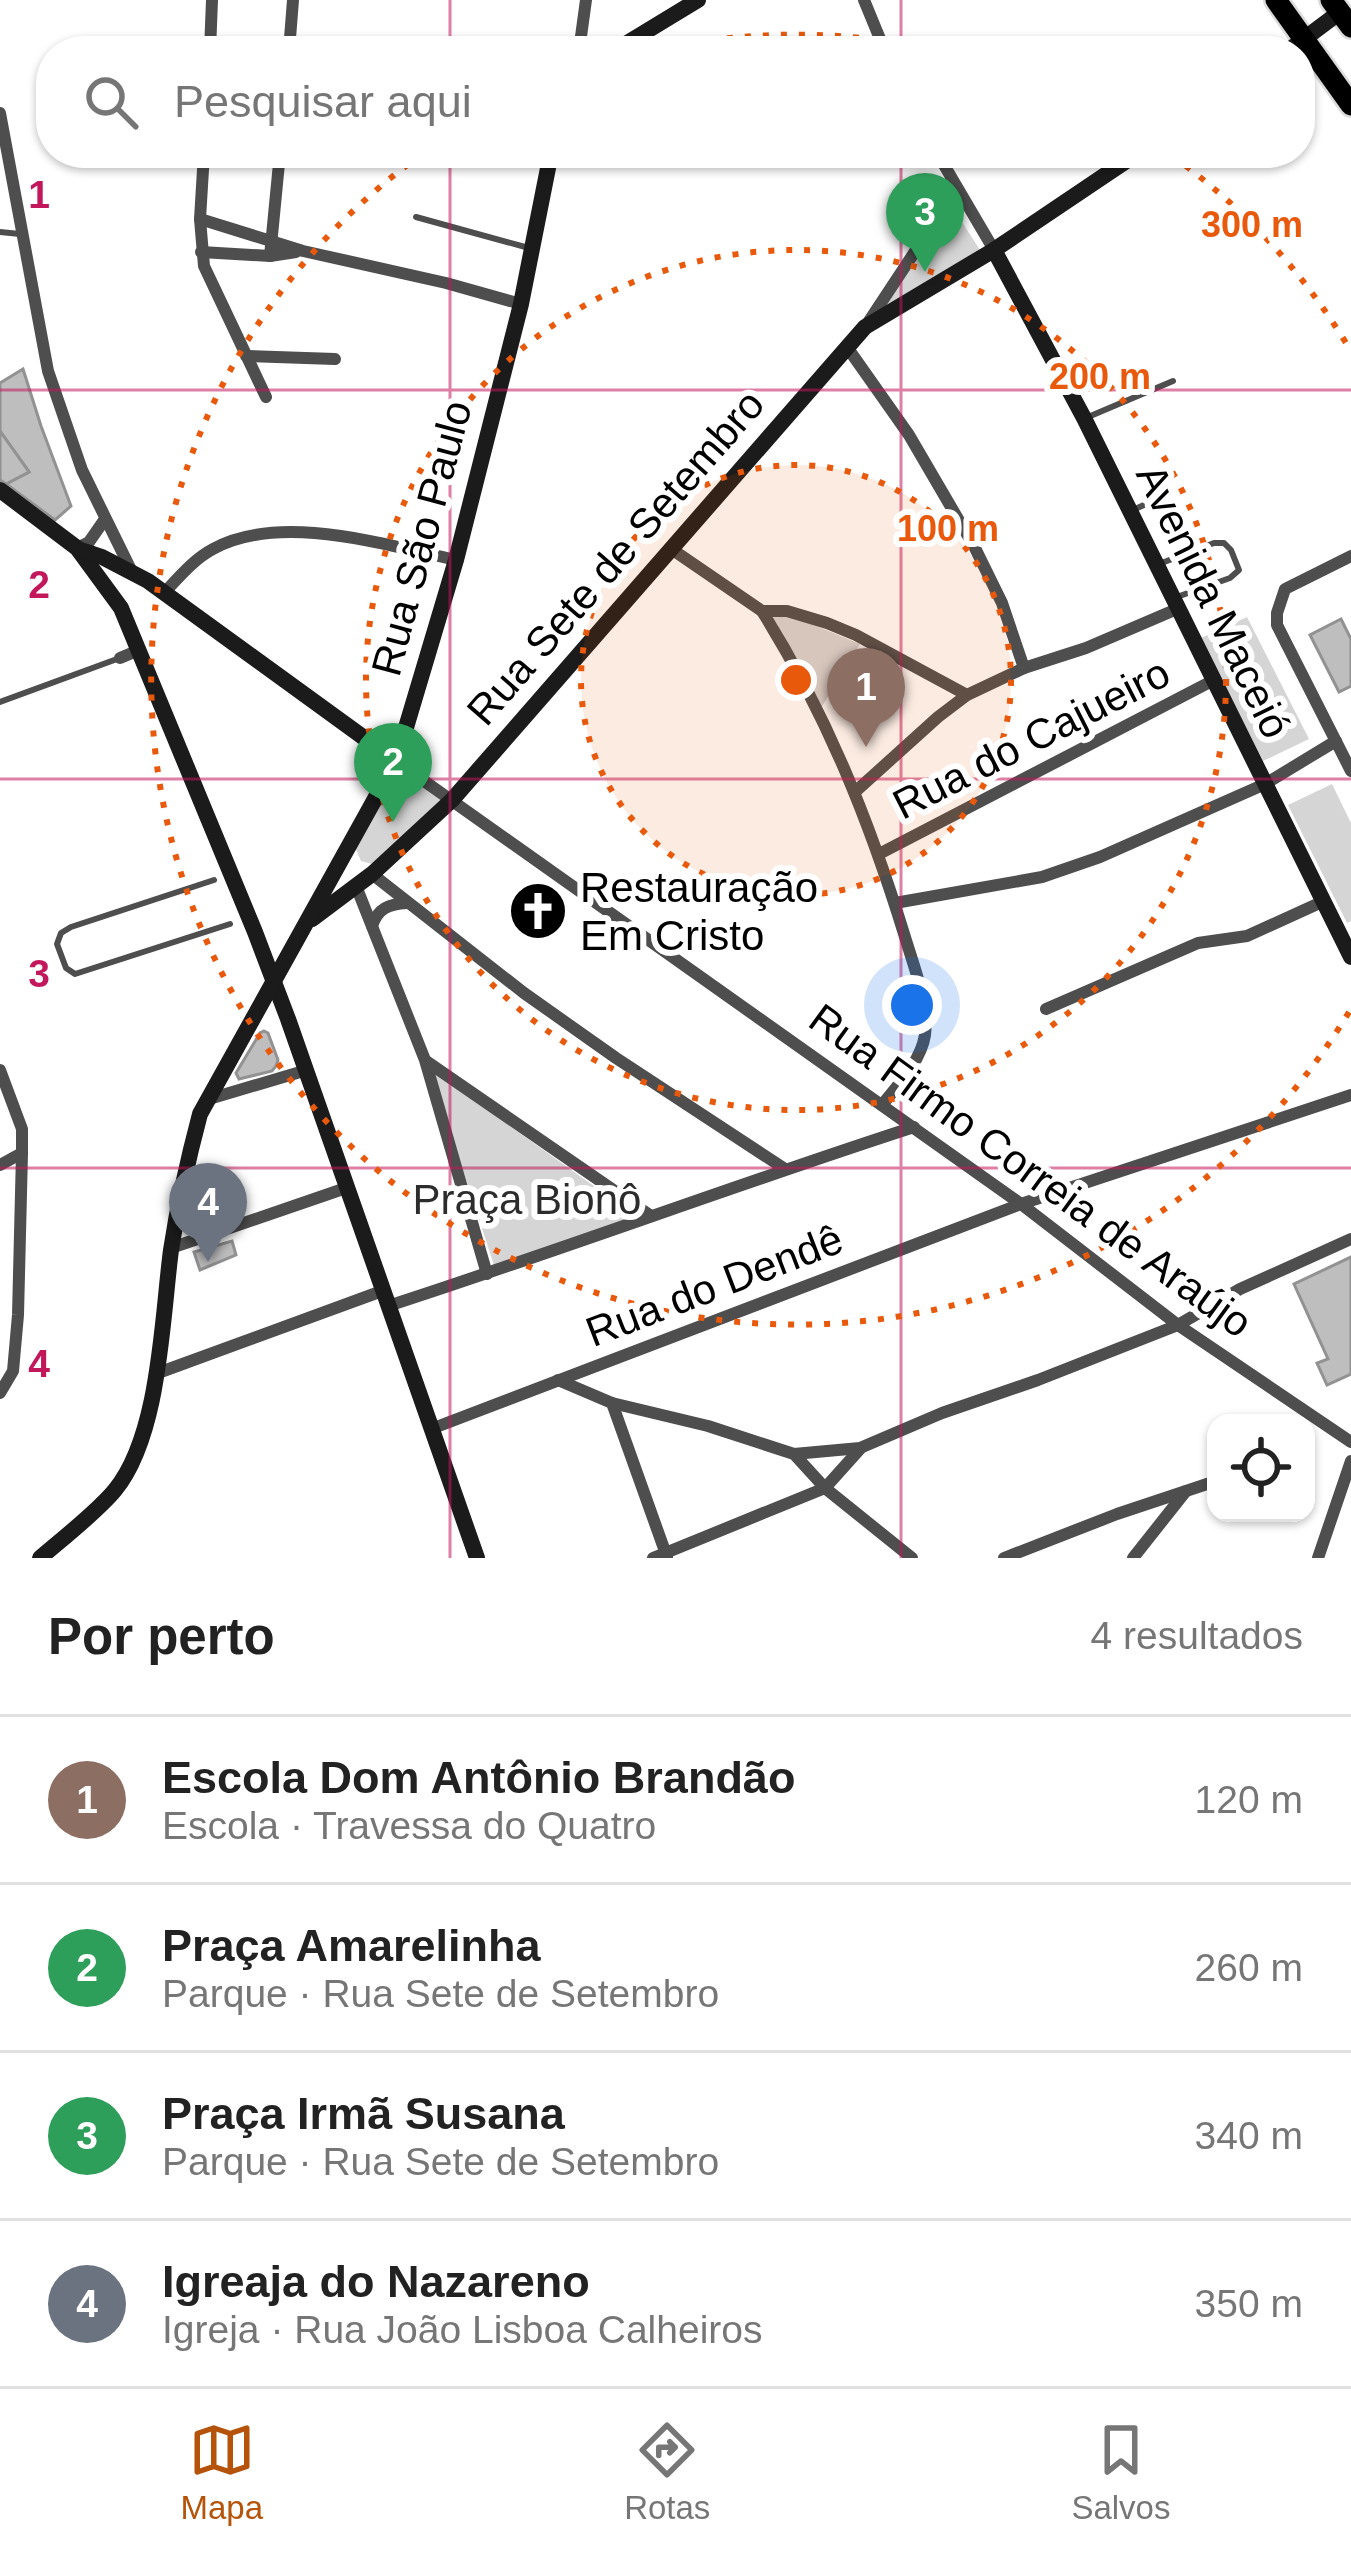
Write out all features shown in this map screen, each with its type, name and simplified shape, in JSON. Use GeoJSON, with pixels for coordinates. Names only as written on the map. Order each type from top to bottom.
{"type":"FeatureCollection","features":[{"type":"Feature","properties":{"kind":"highway"},"geometry":{"type":"LineString","coordinates":[[1276,0],[1292,36]]}},
{"type":"Feature","properties":{"kind":"highway"},"geometry":{"type":"LineString","coordinates":[[1315,66],[1351,105]]}},
{"type":"Feature","properties":{"kind":"street"},"geometry":{"type":"LineString","coordinates":[[211,36],[212,0]]}},
{"type":"Feature","properties":{"kind":"street"},"geometry":{"type":"LineString","coordinates":[[290,36],[293,0]]}},
{"type":"Feature","properties":{"kind":"street"},"geometry":{"type":"LineString","coordinates":[[581,36],[586,0]]}},
{"type":"Feature","properties":{"kind":"street"},"geometry":{"type":"LineString","coordinates":[[639,36],[698,0]]}},
{"type":"Feature","properties":{"kind":"street"},"geometry":{"type":"LineString","coordinates":[[864,0],[879,36]]}},
{"type":"Feature","properties":{"kind":"street"},"geometry":{"type":"LineString","coordinates":[[1309,36],[1341,13]]}},
{"type":"Feature","properties":{"kind":"street"},"geometry":{"type":"LineString","coordinates":[[0,113],[48,371],[82,470],[141,578],[121,608]]}},
{"type":"Feature","properties":{"kind":"street"},"geometry":{"type":"LineString","coordinates":[[203,168],[201,252],[266,397]]}},
{"type":"Feature","properties":{"kind":"street"},"geometry":{"type":"LineString","coordinates":[[271,248],[279,168]]}},
{"type":"Feature","properties":{"kind":"street","name":"Rua São Paulo"},"geometry":{"type":"LineString","coordinates":[[40,1558],[116,1489],[136,1452],[158,1373],[171,1248],[200,1114],[396,761],[456,560],[521,304],[548,168]]}},
{"type":"Feature","properties":{"kind":"street","name":"Avenida Maceió"},"geometry":{"type":"LineString","coordinates":[[946,168],[1084,418],[1351,957]]}},
{"type":"Feature","properties":{"kind":"street","name":"Rua Sete de Setembro"},"geometry":{"type":"LineString","coordinates":[[865,327],[994,250],[1116,168]]}},
{"type":"Feature","properties":{"kind":"street","name":"Rua Sete de Setembro"},"geometry":{"type":"LineString","coordinates":[[307,923],[372,874],[452,800],[865,327],[957,188]]}},
{"type":"Feature","properties":{"kind":"street"},"geometry":{"type":"LineString","coordinates":[[200,219],[271,248]]}},
{"type":"Feature","properties":{"kind":"street"},"geometry":{"type":"LineString","coordinates":[[201,252],[303,251],[521,304]]}},
{"type":"Feature","properties":{"kind":"street"},"geometry":{"type":"LineString","coordinates":[[847,347],[909,435],[975,548],[1002,603],[1024,668]]}},
{"type":"Feature","properties":{"kind":"street"},"geometry":{"type":"LineString","coordinates":[[246,356],[335,359]]}},
{"type":"Feature","properties":{"kind":"street","name":"Rua Firmo Correia de Araújo"},"geometry":{"type":"LineString","coordinates":[[0,490],[77,548],[121,608],[222,878],[252,925],[288,1019],[477,1558]]}},
{"type":"Feature","properties":{"kind":"street"},"geometry":{"type":"LineString","coordinates":[[77,548],[89,542],[105,519]]}},
{"type":"Feature","properties":{"kind":"street"},"geometry":{"type":"LineString","coordinates":[[164,593],[212,550],[243,536],[275,532],[368,541],[456,560]]}},
{"type":"Feature","properties":{"kind":"street","name":"Rua Firmo Correia de Araújo"},"geometry":{"type":"LineString","coordinates":[[77,548],[164,593],[1021,1204],[1178,1325],[1351,1442]]}},
{"type":"Feature","properties":{"kind":"street"},"geometry":{"type":"LineString","coordinates":[[670,548],[762,611],[796,667],[856,791],[880,854],[917,977],[925,1024],[924,1042],[905,1077],[882,1105]]}},
{"type":"Feature","properties":{"kind":"street"},"geometry":{"type":"LineString","coordinates":[[1351,556],[1285,589],[1276,613],[1277,625],[1351,771]]}},
{"type":"Feature","properties":{"kind":"street"},"geometry":{"type":"LineString","coordinates":[[856,791],[967,694],[1086,647],[1175,604]]}},
{"type":"Feature","properties":{"kind":"street"},"geometry":{"type":"LineString","coordinates":[[762,611],[787,611],[827,623],[967,694]]}},
{"type":"Feature","properties":{"kind":"street"},"geometry":{"type":"LineString","coordinates":[[120,658],[139,650]]}},
{"type":"Feature","properties":{"kind":"street","name":"Rua do Cajueiro"},"geometry":{"type":"LineString","coordinates":[[880,854],[1212,681]]}},
{"type":"Feature","properties":{"kind":"street"},"geometry":{"type":"LineString","coordinates":[[895,903],[1042,877],[1100,856],[1265,784],[1336,741]]}},
{"type":"Feature","properties":{"kind":"street"},"geometry":{"type":"LineString","coordinates":[[346,853],[352,873],[372,874],[542,1006],[784,1169]]}},
{"type":"Feature","properties":{"kind":"street"},"geometry":{"type":"LineString","coordinates":[[356,886],[424,1060],[487,1274]]}},
{"type":"Feature","properties":{"kind":"street"},"geometry":{"type":"LineString","coordinates":[[372,926],[380,910],[408,902]]}},
{"type":"Feature","properties":{"kind":"street"},"geometry":{"type":"LineString","coordinates":[[1046,1009],[1198,943],[1247,936],[1324,902]]}},
{"type":"Feature","properties":{"kind":"street"},"geometry":{"type":"LineString","coordinates":[[230,924],[252,925],[266,940],[293,948]]}},
{"type":"Feature","properties":{"kind":"street"},"geometry":{"type":"LineString","coordinates":[[254,1019],[288,1019]]}},
{"type":"Feature","properties":{"kind":"street"},"geometry":{"type":"LineString","coordinates":[[424,1060],[651,1216]]}},
{"type":"Feature","properties":{"kind":"street"},"geometry":{"type":"LineString","coordinates":[[0,1070],[22,1129],[18,1315],[13,1371],[0,1393]]}},
{"type":"Feature","properties":{"kind":"street"},"geometry":{"type":"LineString","coordinates":[[209,1099],[307,1070]]}},
{"type":"Feature","properties":{"kind":"street","name":"Rua do Dendê"},"geometry":{"type":"LineString","coordinates":[[431,1429],[1021,1204],[1351,1095]]}},
{"type":"Feature","properties":{"kind":"street"},"geometry":{"type":"LineString","coordinates":[[158,1373],[385,1298],[487,1274],[914,1127]]}},
{"type":"Feature","properties":{"kind":"street"},"geometry":{"type":"LineString","coordinates":[[0,1165],[22,1153]]}},
{"type":"Feature","properties":{"kind":"street"},"geometry":{"type":"LineString","coordinates":[[171,1248],[346,1187]]}},
{"type":"Feature","properties":{"kind":"street"},"geometry":{"type":"LineString","coordinates":[[558,1380],[612,1402],[794,1454],[860,1448],[1178,1325],[1240,1289],[1351,1239]]}},
{"type":"Feature","properties":{"kind":"street"},"geometry":{"type":"LineString","coordinates":[[0,1313],[18,1315]]}},
{"type":"Feature","properties":{"kind":"street"},"geometry":{"type":"LineString","coordinates":[[612,1402],[662,1556],[825,1488],[860,1448]]}},
{"type":"Feature","properties":{"kind":"street"},"geometry":{"type":"LineString","coordinates":[[1297,1414],[1302,1408]]}},
{"type":"Feature","properties":{"kind":"street"},"geometry":{"type":"LineString","coordinates":[[794,1454],[825,1488],[912,1558]]}},
{"type":"Feature","properties":{"kind":"street"},"geometry":{"type":"LineString","coordinates":[[1318,1558],[1351,1461]]}},
{"type":"Feature","properties":{"kind":"street"},"geometry":{"type":"LineString","coordinates":[[1004,1558],[1207,1484]]}},
{"type":"Feature","properties":{"kind":"street"},"geometry":{"type":"LineString","coordinates":[[1133,1558],[1187,1490]]}},
{"type":"Feature","properties":{"kind":"lane"},"geometry":{"type":"LineString","coordinates":[[416,217],[532,249]]}},
{"type":"Feature","properties":{"kind":"lane"},"geometry":{"type":"LineString","coordinates":[[0,232],[23,234]]}},
{"type":"Feature","properties":{"kind":"lane"},"geometry":{"type":"LineString","coordinates":[[1084,418],[1173,381]]}},
{"type":"Feature","properties":{"kind":"lane"},"geometry":{"type":"LineString","coordinates":[[1130,512],[1160,502],[1191,551]]}},
{"type":"Feature","properties":{"kind":"lane"},"geometry":{"type":"LineString","coordinates":[[1156,565],[1214,543],[1224,543],[1231,550],[1239,571],[1175,604]]}},
{"type":"Feature","properties":{"kind":"lane"},"geometry":{"type":"LineString","coordinates":[[0,702],[120,658]]}},
{"type":"Feature","properties":{"kind":"lane"},"geometry":{"type":"LineString","coordinates":[[222,878],[71,927],[57,944],[66,968],[75,974],[230,924]]}},
{"type":"Feature","properties":{"kind":"green space"},"geometry":{"type":"Polygon","coordinates":[[[951,205],[980,250],[877,315],[951,205]]]}},
{"type":"Feature","properties":{"kind":"green space"},"geometry":{"type":"Polygon","coordinates":[[[768,615],[790,615],[860,644],[821,708],[768,615]]]}},
{"type":"Feature","properties":{"kind":"green space"},"geometry":{"type":"Polygon","coordinates":[[[1247,617],[1309,739],[1263,761],[1201,638],[1247,617]]]}},
{"type":"Feature","properties":{"kind":"green space"},"geometry":{"type":"Polygon","coordinates":[[[398,767],[444,799],[372,864],[361,861],[354,845],[398,767]]]}},
{"type":"Feature","properties":{"kind":"green space"},"geometry":{"type":"Polygon","coordinates":[[[1332,784],[1351,823],[1351,921],[1347,923],[1288,805],[1332,784]]]}},
{"type":"Feature","properties":{"kind":"green space","name":"Praça Bionô"},"geometry":{"type":"Polygon","coordinates":[[[430,1069],[636,1216],[494,1265],[430,1069]]]}},
{"type":"Feature","properties":{"kind":"building"},"geometry":{"type":"Polygon","coordinates":[[[23,369],[71,506],[55,520],[6,484],[29,472],[0,431],[0,383],[23,369]]]}},
{"type":"Feature","properties":{"kind":"building"},"geometry":{"type":"Polygon","coordinates":[[[0,431],[29,472],[6,484],[0,480],[0,431]]]}},
{"type":"Feature","properties":{"kind":"building"},"geometry":{"type":"Polygon","coordinates":[[[1341,619],[1351,639],[1351,686],[1339,692],[1310,635],[1341,619]]]}},
{"type":"Feature","properties":{"kind":"building","name":"Restauração Em Cristo"},"geometry":{"type":"Polygon","coordinates":[[[531,885],[564,908],[545,938],[511,914],[531,885]]]}},
{"type":"Feature","properties":{"kind":"building"},"geometry":{"type":"Polygon","coordinates":[[[264,1031],[278,1060],[276,1066],[239,1079],[236,1073],[264,1031]]]}},
{"type":"Feature","properties":{"kind":"building"},"geometry":{"type":"Polygon","coordinates":[[[232,1241],[236,1255],[200,1270],[194,1252],[232,1241]]]}},
{"type":"Feature","properties":{"kind":"building"},"geometry":{"type":"Polygon","coordinates":[[[1351,1257],[1351,1374],[1327,1385],[1317,1363],[1328,1359],[1294,1284],[1351,1257]]]}},
{"type":"Feature","properties":{"kind":"place","name":"Praça Irmã Susana"},"geometry":{"type":"Point","coordinates":[925,272]}},
{"type":"Feature","properties":{"kind":"place","name":"Escola Dom Antônio Brandão"},"geometry":{"type":"Point","coordinates":[866,747]}},
{"type":"Feature","properties":{"kind":"place","name":"Praça Amarelinha"},"geometry":{"type":"Point","coordinates":[393,822]}},
{"type":"Feature","properties":{"kind":"place","name":"Restauração Em Cristo"},"geometry":{"type":"Point","coordinates":[538,911]}},
{"type":"Feature","properties":{"kind":"place","name":"Igreaja do Nazareno"},"geometry":{"type":"Point","coordinates":[208,1262]}}]}
